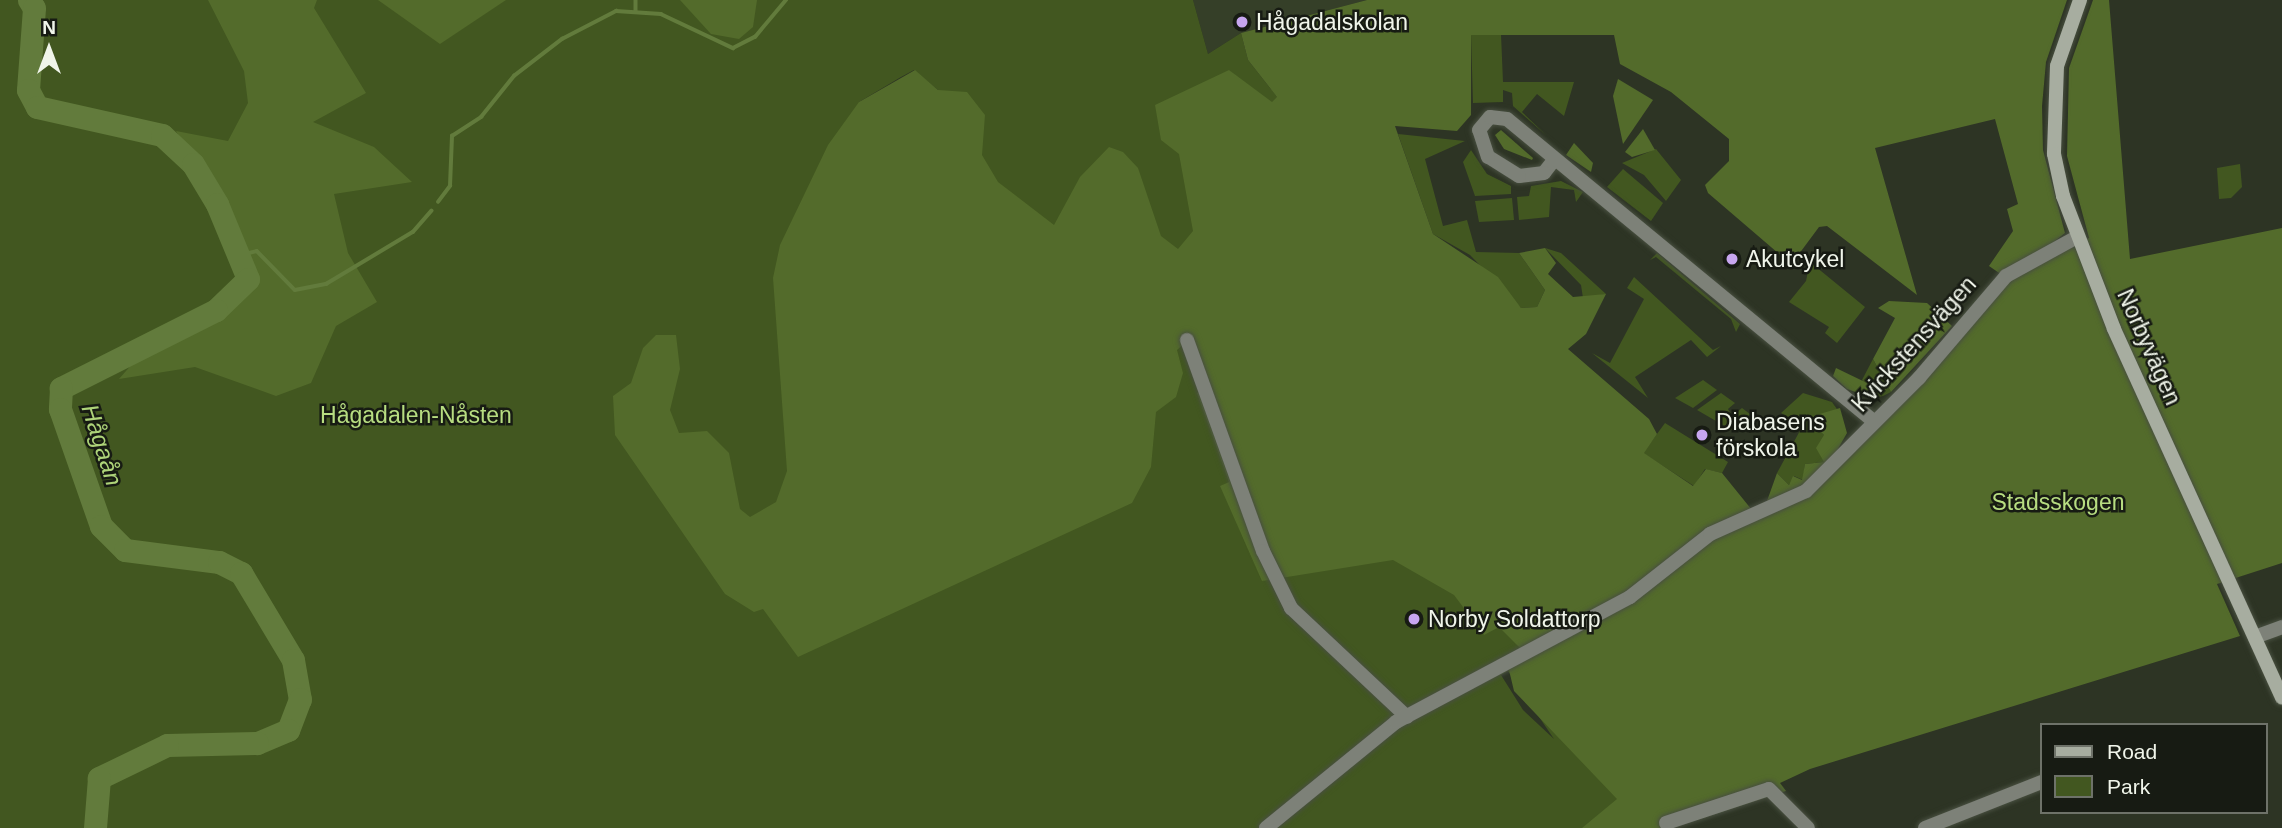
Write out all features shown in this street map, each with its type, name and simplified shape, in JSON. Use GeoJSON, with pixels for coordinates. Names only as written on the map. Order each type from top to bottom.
{"type":"FeatureCollection","features":[{"type":"Feature","properties":{"kind":"street","name":"Norbyvägen"},"geometry":{"type":"LineString","coordinates":[[2080,0],[2057,66],[2053,110],[2054,154],[2077,237],[2282,698]]}},
{"type":"Feature","properties":{"kind":"street"},"geometry":{"type":"LineString","coordinates":[[1554,160],[1544,173],[1519,176],[1488,158],[1479,130],[1490,117],[1507,119],[1874,422]]}},
{"type":"Feature","properties":{"kind":"street","name":"Kvickstensvägen"},"geometry":{"type":"LineString","coordinates":[[1266,828],[1357,748],[1407,717],[1630,597],[1710,534],[1806,491],[1874,422],[2006,276],[2077,237]]}},
{"type":"Feature","properties":{"kind":"street"},"geometry":{"type":"LineString","coordinates":[[1187,340],[1274,580],[1291,608],[1407,717]]}},
{"type":"Feature","properties":{"kind":"street"},"geometry":{"type":"LineString","coordinates":[[2255,636],[2282,627]]}},
{"type":"Feature","properties":{"kind":"street"},"geometry":{"type":"LineString","coordinates":[[1925,828],[2040,783]]}},
{"type":"Feature","properties":{"kind":"street"},"geometry":{"type":"LineString","coordinates":[[1666,823],[1769,789],[1808,828]]}},
{"type":"Feature","properties":{"kind":"shaded area","name":"Hågadalskolan"},"geometry":{"type":"Polygon","coordinates":[[[1193,0],[1367,0],[1241,33],[1208,54],[1193,0]]]}},
{"type":"Feature","properties":{"kind":"green space","name":"Hågadalen-Nåsten"},"geometry":{"type":"Polygon","coordinates":[[[0,0],[1193,0],[1208,54],[1241,33],[1248,60],[1278,98],[1272,103],[1256,94],[1229,70],[1286,136],[1658,828],[0,828],[0,0]],[[914,70],[901,77],[859,102],[938,90],[914,70]],[[1508,671],[1501,675],[1523,710],[1554,739],[1508,671]]]}},
{"type":"Feature","properties":{"kind":"green space"},"geometry":{"type":"Polygon","coordinates":[[[208,0],[317,0],[314,8],[366,93],[313,122],[374,147],[412,182],[334,194],[348,253],[377,302],[336,326],[311,383],[276,396],[195,367],[119,379],[159,333],[216,310],[248,279],[238,244],[176,131],[228,141],[248,103],[244,71],[208,0]]]}},
{"type":"Feature","properties":{"kind":"green space"},"geometry":{"type":"Polygon","coordinates":[[[378,0],[506,0],[440,44],[378,0]]]}},
{"type":"Feature","properties":{"kind":"green space"},"geometry":{"type":"Polygon","coordinates":[[[680,0],[757,0],[753,27],[739,39],[711,34],[680,0]]]}},
{"type":"Feature","properties":{"kind":"green space","name":"Stadsskogen"},"geometry":{"type":"Polygon","coordinates":[[[1367,0],[2067,0],[2046,62],[2042,106],[2043,150],[2065,233],[2026,264],[2089,238],[2067,156],[2069,68],[2093,0],[2109,0],[2130,259],[2282,228],[2282,563],[2217,584],[2240,636],[1810,769],[1780,783],[1786,791],[1672,828],[1582,828],[1617,799],[1514,691],[1509,670],[1525,653],[1499,627],[1484,635],[1454,595],[1393,560],[1262,581],[1220,486],[1229,482],[1197,393],[1209,389],[1187,341],[1177,350],[1183,373],[1176,397],[1156,412],[1151,467],[1132,503],[798,657],[763,609],[754,612],[725,594],[615,435],[613,396],[631,383],[643,348],[656,335],[676,335],[680,369],[670,410],[679,433],[707,431],[729,453],[740,509],[750,517],[776,502],[787,471],[773,278],[780,245],[828,145],[859,102],[915,70],[938,90],[967,92],[985,115],[982,155],[998,182],[1054,225],[1080,177],[1109,147],[1123,152],[1138,168],[1161,236],[1178,249],[1193,231],[1179,154],[1161,140],[1155,105],[1229,70],[1272,102],[1277,97],[1248,60],[1241,33],[1367,0]],[[1471,35],[1471,115],[1457,131],[1395,126],[1433,234],[1498,277],[1521,308],[1537,307],[1545,290],[1519,253],[1545,248],[1556,263],[1548,274],[1573,297],[1606,294],[1586,334],[1568,349],[1649,419],[1657,434],[1644,453],[1693,486],[1706,469],[1722,473],[1756,515],[1806,491],[2005,277],[1989,266],[2013,231],[2007,209],[2018,204],[1995,119],[1875,148],[1917,295],[1827,226],[1819,227],[1796,258],[1785,259],[1708,193],[1705,185],[1729,161],[1729,139],[1671,92],[1620,64],[1614,35],[1471,35]]]}},
{"type":"Feature","properties":{"kind":"green space"},"geometry":{"type":"Polygon","coordinates":[[[1501,34],[1503,82],[1574,82],[1564,116],[1537,94],[1522,112],[1547,136],[1513,106],[1512,93],[1503,90],[1503,102],[1473,103],[1471,35],[1501,34]]]}},
{"type":"Feature","properties":{"kind":"green space"},"geometry":{"type":"Polygon","coordinates":[[[1618,79],[1653,100],[1623,144],[1613,96],[1618,79]]]}},
{"type":"Feature","properties":{"kind":"green space"},"geometry":{"type":"Polygon","coordinates":[[[1643,129],[1655,150],[1632,157],[1625,152],[1643,129]]]}},
{"type":"Feature","properties":{"kind":"green space"},"geometry":{"type":"Polygon","coordinates":[[[1501,130],[1533,158],[1532,160],[1504,149],[1495,135],[1501,130]]]}},
{"type":"Feature","properties":{"kind":"green space"},"geometry":{"type":"Polygon","coordinates":[[[1398,134],[1465,141],[1425,159],[1443,226],[1467,220],[1476,252],[1519,253],[1545,290],[1537,307],[1521,308],[1470,255],[1433,234],[1398,134]]]}},
{"type":"Feature","properties":{"kind":"green space"},"geometry":{"type":"Polygon","coordinates":[[[1574,143],[1593,163],[1591,172],[1566,155],[1574,143]]]}},
{"type":"Feature","properties":{"kind":"green space"},"geometry":{"type":"Polygon","coordinates":[[[1656,149],[1681,180],[1666,201],[1644,175],[1622,163],[1656,149]]]}},
{"type":"Feature","properties":{"kind":"green space"},"geometry":{"type":"Polygon","coordinates":[[[1471,150],[1487,174],[1511,186],[1511,194],[1475,196],[1463,162],[1471,150]]]}},
{"type":"Feature","properties":{"kind":"green space"},"geometry":{"type":"Polygon","coordinates":[[[2240,164],[2242,187],[2231,198],[2219,199],[2217,168],[2240,164]]]}},
{"type":"Feature","properties":{"kind":"green space"},"geometry":{"type":"Polygon","coordinates":[[[1623,169],[1663,203],[1651,221],[1607,187],[1623,169]]]}},
{"type":"Feature","properties":{"kind":"green space"},"geometry":{"type":"Polygon","coordinates":[[[1561,181],[1583,192],[1576,202],[1574,190],[1551,187],[1549,217],[1519,220],[1517,197],[1529,196],[1531,186],[1561,181]]]}},
{"type":"Feature","properties":{"kind":"green space"},"geometry":{"type":"Polygon","coordinates":[[[1512,198],[1514,220],[1479,222],[1475,201],[1512,198]]]}},
{"type":"Feature","properties":{"kind":"green space"},"geometry":{"type":"Polygon","coordinates":[[[1545,248],[1561,253],[1606,294],[1583,298],[1581,285],[1545,248]]]}},
{"type":"Feature","properties":{"kind":"green space"},"geometry":{"type":"Polygon","coordinates":[[[1657,253],[1740,324],[1736,332],[1731,319],[1656,257],[1650,260],[1657,253]]]}},
{"type":"Feature","properties":{"kind":"green space"},"geometry":{"type":"Polygon","coordinates":[[[1810,262],[1865,307],[1837,343],[1825,333],[1829,327],[1789,302],[1806,281],[1810,262]]]}},
{"type":"Feature","properties":{"kind":"green space"},"geometry":{"type":"Polygon","coordinates":[[[1634,277],[1713,350],[1721,346],[1707,357],[1691,340],[1635,377],[1648,398],[1592,353],[1610,363],[1644,299],[1627,288],[1634,277]]]}},
{"type":"Feature","properties":{"kind":"green space"},"geometry":{"type":"Polygon","coordinates":[[[1889,301],[1927,303],[1952,326],[1891,392],[1873,359],[1895,318],[1878,308],[1889,301]]]}},
{"type":"Feature","properties":{"kind":"green space"},"geometry":{"type":"Polygon","coordinates":[[[1873,359],[1891,392],[1872,398],[1862,380],[1873,359]]]}},
{"type":"Feature","properties":{"kind":"green space"},"geometry":{"type":"Polygon","coordinates":[[[1836,368],[1867,383],[1872,398],[1847,389],[1833,376],[1836,368]]]}},
{"type":"Feature","properties":{"kind":"green space"},"geometry":{"type":"Polygon","coordinates":[[[1703,380],[1717,390],[1693,408],[1675,398],[1703,380]]]}},
{"type":"Feature","properties":{"kind":"green space"},"geometry":{"type":"Polygon","coordinates":[[[1721,393],[1735,403],[1728,409],[1732,416],[1742,408],[1750,414],[1735,432],[1697,410],[1721,393]]]}},
{"type":"Feature","properties":{"kind":"green space"},"geometry":{"type":"Polygon","coordinates":[[[1803,393],[1832,402],[1839,412],[1806,418],[1824,435],[1824,462],[1805,464],[1803,480],[1794,476],[1789,485],[1777,473],[1803,425],[1781,413],[1803,393]]]}},
{"type":"Feature","properties":{"kind":"green space"},"geometry":{"type":"Polygon","coordinates":[[[1840,408],[1847,433],[1831,461],[1808,484],[1767,501],[1777,473],[1789,485],[1793,476],[1802,480],[1805,464],[1824,462],[1816,448],[1824,435],[1806,418],[1840,408]]]}},
{"type":"Feature","properties":{"kind":"green space"},"geometry":{"type":"Polygon","coordinates":[[[1665,423],[1728,462],[1722,473],[1705,469],[1694,486],[1643,453],[1665,423]]]}},
{"type":"Feature","properties":{"kind":"waterway","name":"Hågaån"},"geometry":{"type":"LineString","coordinates":[[29,0],[34,8],[28,90],[37,107],[162,135],[193,164],[217,204],[248,279],[216,310],[61,388],[60,409],[101,526],[125,550],[219,562],[241,573],[293,660],[300,699],[288,730],[257,743],[167,745],[99,778],[95,828]]}},
{"type":"Feature","properties":{"kind":"waterway"},"geometry":{"type":"LineString","coordinates":[[636,0],[636,12]]}},
{"type":"Feature","properties":{"kind":"waterway"},"geometry":{"type":"LineString","coordinates":[[438,202],[450,186],[452,136],[481,117],[514,76],[562,39],[616,11],[661,14],[733,48],[755,37],[786,0]]}},
{"type":"Feature","properties":{"kind":"waterway"},"geometry":{"type":"LineString","coordinates":[[241,255],[257,251],[295,290],[326,284],[413,232],[431,211]]}},
{"type":"Feature","properties":{"kind":"place","name":"Hågadalskolan"},"geometry":{"type":"Point","coordinates":[1242,22]}},
{"type":"Feature","properties":{"kind":"place","name":"Akutcykel"},"geometry":{"type":"Point","coordinates":[1732,259]}},
{"type":"Feature","properties":{"kind":"place","name":"Diabasens förskola"},"geometry":{"type":"Point","coordinates":[1702,435]}},
{"type":"Feature","properties":{"kind":"place","name":"Norby Soldattorp"},"geometry":{"type":"Point","coordinates":[1414,619]}}]}
